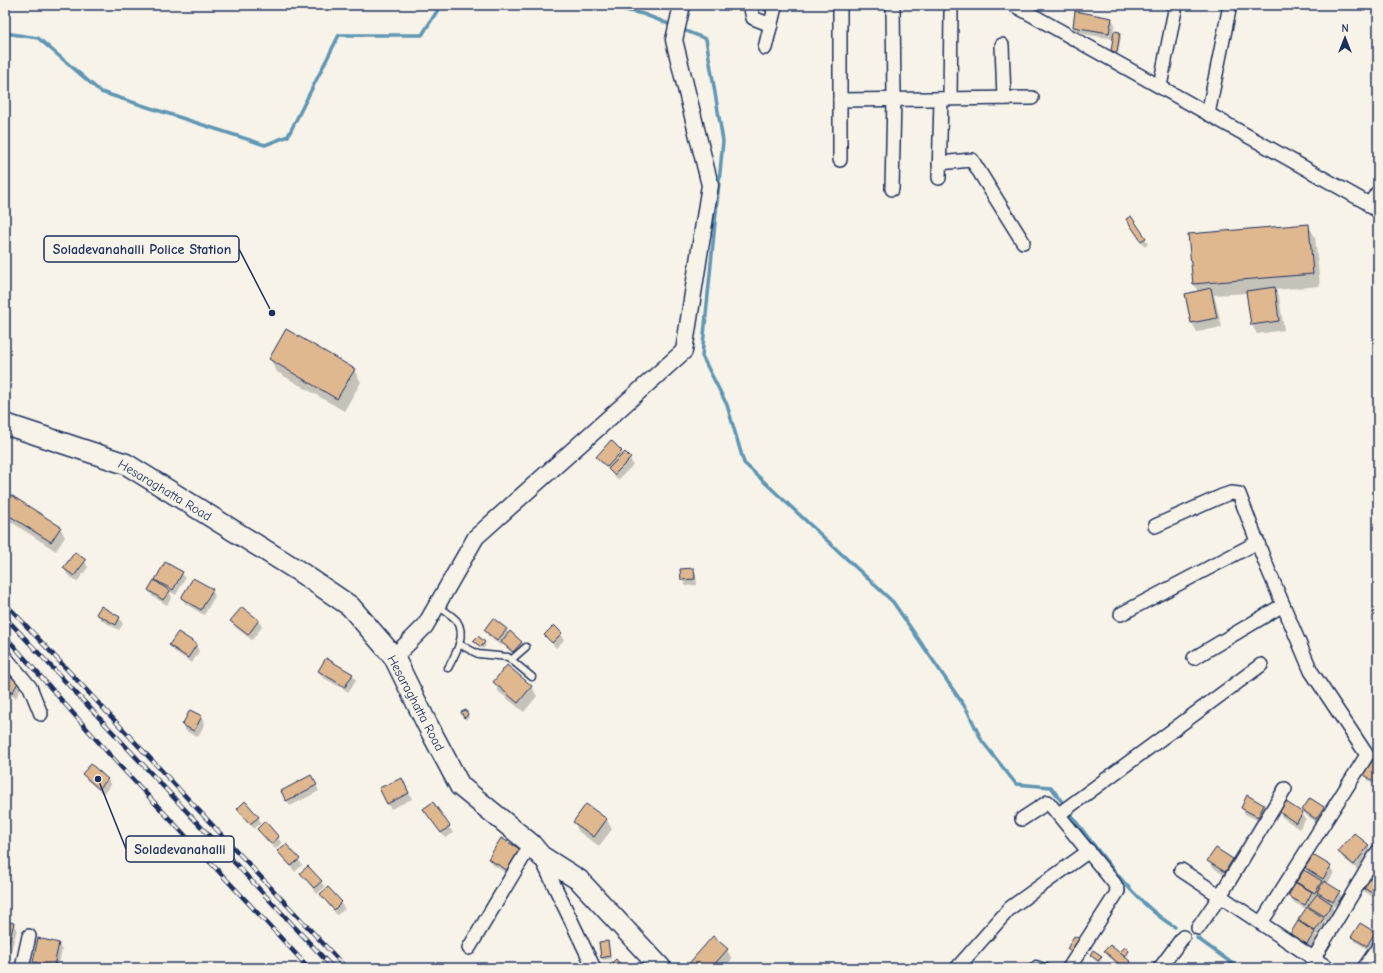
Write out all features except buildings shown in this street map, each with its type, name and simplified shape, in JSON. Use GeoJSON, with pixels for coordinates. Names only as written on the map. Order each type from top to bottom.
{"type":"FeatureCollection","features":[{"type":"Feature","properties":{"kind":"main road","name":"Hesaraghatta Road"},"geometry":{"type":"LineString","coordinates":[[5,424],[126,464],[297,570],[350,606],[394,657],[460,786],[536,850],[579,880],[660,968]]}},
{"type":"Feature","properties":{"kind":"street"},"geometry":{"type":"LineString","coordinates":[[751,5],[754,18],[771,25]]}},
{"type":"Feature","properties":{"kind":"street"},"geometry":{"type":"LineString","coordinates":[[840,5],[840,160]]}},
{"type":"Feature","properties":{"kind":"street"},"geometry":{"type":"LineString","coordinates":[[892,189],[894,99],[893,5]]}},
{"type":"Feature","properties":{"kind":"street"},"geometry":{"type":"LineString","coordinates":[[1014,5],[1208,114],[1376,203]]}},
{"type":"Feature","properties":{"kind":"street"},"geometry":{"type":"LineString","coordinates":[[1160,86],[1176,5]]}},
{"type":"Feature","properties":{"kind":"street"},"geometry":{"type":"LineString","coordinates":[[1208,114],[1230,5]]}},
{"type":"Feature","properties":{"kind":"street"},"geometry":{"type":"LineString","coordinates":[[765,48],[774,6]]}},
{"type":"Feature","properties":{"kind":"street"},"geometry":{"type":"LineString","coordinates":[[939,178],[951,12]]}},
{"type":"Feature","properties":{"kind":"street"},"geometry":{"type":"LineString","coordinates":[[394,657],[425,626],[476,537],[684,351],[710,185],[674,40],[678,20]]}},
{"type":"Feature","properties":{"kind":"street"},"geometry":{"type":"LineString","coordinates":[[1002,45],[1004,98]]}},
{"type":"Feature","properties":{"kind":"street"},"geometry":{"type":"LineString","coordinates":[[840,100],[1032,98]]}},
{"type":"Feature","properties":{"kind":"street"},"geometry":{"type":"LineString","coordinates":[[939,163],[972,160],[1023,242]]}},
{"type":"Feature","properties":{"kind":"street"},"geometry":{"type":"LineString","coordinates":[[1155,526],[1222,496],[1231,493],[1239,494],[1311,671],[1367,755],[1261,923]]}},
{"type":"Feature","properties":{"kind":"street"},"geometry":{"type":"LineString","coordinates":[[1121,614],[1258,542]]}},
{"type":"Feature","properties":{"kind":"street"},"geometry":{"type":"LineString","coordinates":[[1194,658],[1283,605]]}},
{"type":"Feature","properties":{"kind":"street"},"geometry":{"type":"LineString","coordinates":[[5,657],[30,687],[41,714]]}},
{"type":"Feature","properties":{"kind":"street"},"geometry":{"type":"LineString","coordinates":[[1060,813],[1261,665]]}},
{"type":"Feature","properties":{"kind":"street"},"geometry":{"type":"LineString","coordinates":[[1198,928],[1220,896],[1285,789]]}},
{"type":"Feature","properties":{"kind":"street"},"geometry":{"type":"LineString","coordinates":[[1022,819],[1048,802],[1060,813],[1114,883],[1118,891],[1069,968]]}},
{"type":"Feature","properties":{"kind":"street"},"geometry":{"type":"LineString","coordinates":[[469,948],[536,850],[594,968]]}},
{"type":"Feature","properties":{"kind":"street"},"geometry":{"type":"LineString","coordinates":[[957,968],[1010,908],[1089,851]]}},
{"type":"Feature","properties":{"kind":"street"},"geometry":{"type":"LineString","coordinates":[[1314,958],[1378,851]]}},
{"type":"Feature","properties":{"kind":"street"},"geometry":{"type":"LineString","coordinates":[[1181,870],[1328,968]]}},
{"type":"Feature","properties":{"kind":"street"},"geometry":{"type":"LineString","coordinates":[[22,968],[29,936]]}},
{"type":"Feature","properties":{"kind":"street"},"geometry":{"type":"LineString","coordinates":[[1160,968],[1184,937]]}},
{"type":"Feature","properties":{"kind":"street"},"geometry":{"type":"LineString","coordinates":[[1364,968],[1378,948]]}},
{"type":"Feature","properties":{"kind":"lane"},"geometry":{"type":"LineString","coordinates":[[436,605],[457,621],[460,633],[459,644],[448,668]]}},
{"type":"Feature","properties":{"kind":"lane"},"geometry":{"type":"LineString","coordinates":[[459,644],[478,654],[508,657],[532,677]]}},
{"type":"Feature","properties":{"kind":"lane"},"geometry":{"type":"LineString","coordinates":[[511,660],[526,647]]}},
{"type":"Feature","properties":{"kind":"lane"},"geometry":{"type":"LineString","coordinates":[[1032,968],[1036,964],[1048,968]]}},
{"type":"Feature","properties":{"kind":"waterway"},"geometry":{"type":"LineString","coordinates":[[5,33],[38,38],[101,92],[265,145],[288,136],[339,35],[422,35],[441,5]]}},
{"type":"Feature","properties":{"kind":"waterway"},"geometry":{"type":"LineString","coordinates":[[602,5],[643,14],[674,26]]}},
{"type":"Feature","properties":{"kind":"waterway"},"geometry":{"type":"LineString","coordinates":[[681,29],[706,39],[723,141],[702,356],[727,405],[744,463],[893,602],[967,710],[982,741],[1016,784],[1051,787],[1065,806]]}},
{"type":"Feature","properties":{"kind":"waterway"},"geometry":{"type":"LineString","coordinates":[[1068,811],[1131,890],[1160,917],[1175,927]]}},
{"type":"Feature","properties":{"kind":"waterway"},"geometry":{"type":"LineString","coordinates":[[1197,938],[1233,964],[1234,968]]}},
{"type":"Feature","properties":{"kind":"railway"},"geometry":{"type":"LineString","coordinates":[[5,603],[346,968]]}},
{"type":"Feature","properties":{"kind":"railway"},"geometry":{"type":"LineString","coordinates":[[5,617],[333,968]]}},
{"type":"Feature","properties":{"kind":"railway"},"geometry":{"type":"LineString","coordinates":[[5,636],[109,754],[309,968]]}},
{"type":"Feature","properties":{"kind":"place","name":"Soladevanahalli Police Station"},"geometry":{"type":"Point","coordinates":[272,313]}},
{"type":"Feature","properties":{"kind":"place","name":"Soladevanahalli"},"geometry":{"type":"Point","coordinates":[98,779]}}]}
